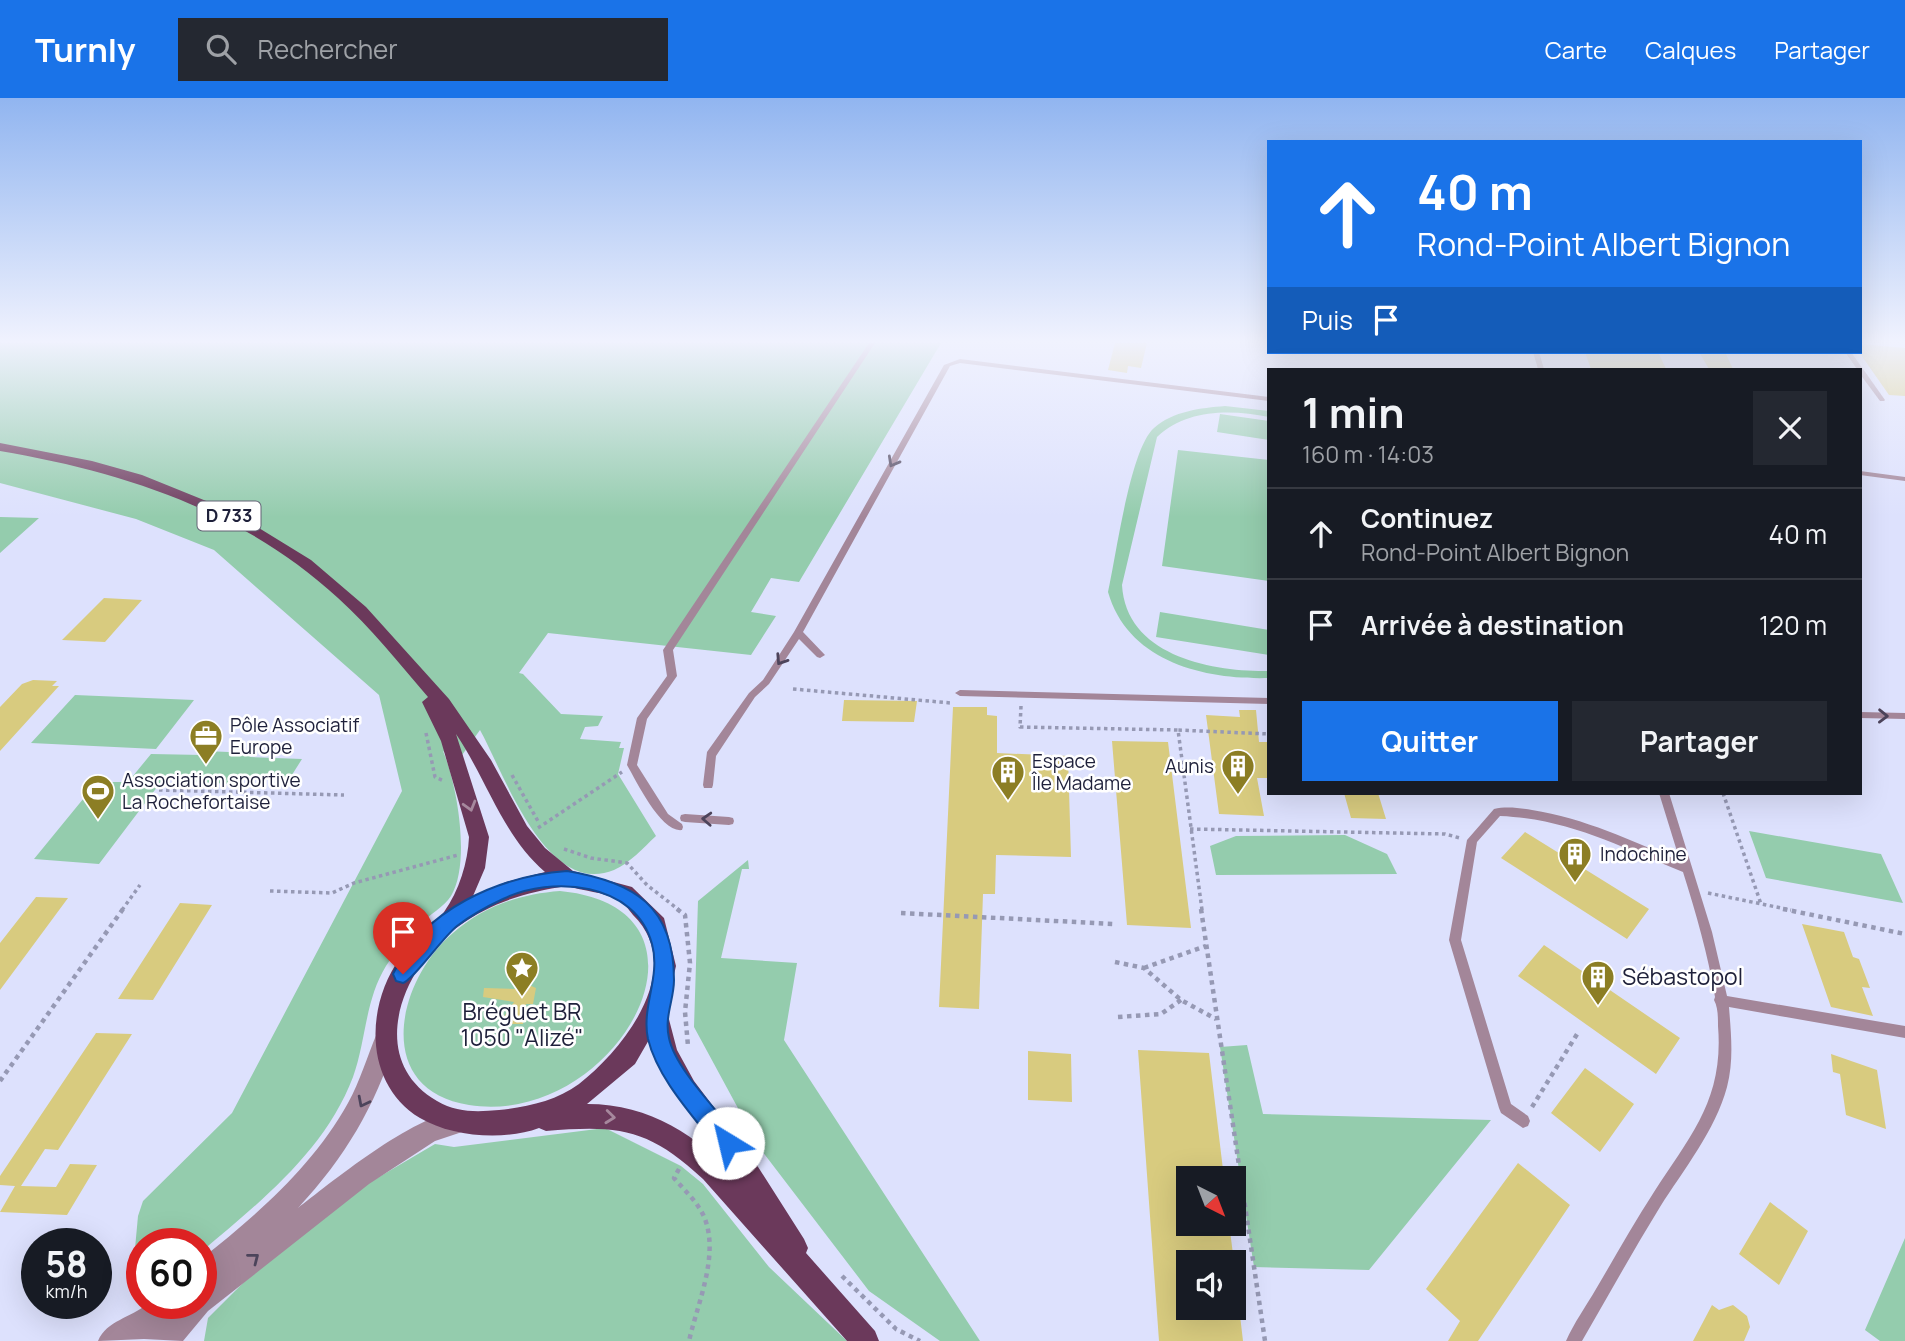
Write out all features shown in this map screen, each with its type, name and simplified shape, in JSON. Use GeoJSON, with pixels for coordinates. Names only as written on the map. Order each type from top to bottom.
{"type":"FeatureCollection","features":[{"type":"Feature","properties":{"kind":"main road","name":"D 733"},"geometry":{"type":"LineString","coordinates":[[0,447],[57,455],[112,469],[226,515],[287,551],[340,591],[382,632],[441,700],[489,772],[522,838],[542,861],[567,878]]}},
{"type":"Feature","properties":{"kind":"main road","name":"D 733"},"geometry":{"type":"LineString","coordinates":[[412,668],[450,741],[479,836],[473,875],[450,920]]}},
{"type":"Feature","properties":{"kind":"main road"},"geometry":{"type":"LineString","coordinates":[[829,1279],[690,1151],[655,1128],[618,1117],[587,1115],[488,1125],[460,1122],[432,1112],[410,1097],[395,1076],[386,1038],[387,1017],[403,974],[416,954],[450,920],[482,900],[533,881],[567,878],[612,888],[635,901],[652,920],[662,943],[665,969],[657,1012],[658,1038],[679,1079],[829,1279],[865,1341]]}},
{"type":"Feature","properties":{"kind":"main road"},"geometry":{"type":"LineString","coordinates":[[518,1121],[558,1109],[595,1087],[632,1052],[657,1012]]}},
{"type":"Feature","properties":{"kind":"street"},"geometry":{"type":"LineString","coordinates":[[217,1263],[247,1240],[298,1191],[344,1136],[375,1078],[386,1038]]}},
{"type":"Feature","properties":{"kind":"street"},"geometry":{"type":"LineString","coordinates":[[217,1288],[360,1174],[429,1131],[460,1122]]}},
{"type":"Feature","properties":{"kind":"street"},"geometry":{"type":"LineString","coordinates":[[113,1341],[150,1319]]}},
{"type":"Feature","properties":{"kind":"street"},"geometry":{"type":"LineString","coordinates":[[169,1340],[182,1319]]}},
{"type":"Feature","properties":{"kind":"street"},"geometry":{"type":"LineString","coordinates":[[145,1324],[156,1325],[164,1330],[169,1340]]}},
{"type":"Feature","properties":{"kind":"lane"},"geometry":{"type":"LineString","coordinates":[[729,821],[681,822],[663,817],[632,765],[642,718],[671,676],[668,650],[833,401]]}},
{"type":"Feature","properties":{"kind":"lane"},"geometry":{"type":"LineString","coordinates":[[708,785],[711,755],[752,695],[766,682],[798,633],[927,401]]}},
{"type":"Feature","properties":{"kind":"lane"},"geometry":{"type":"LineString","coordinates":[[1862,474],[1905,479]]}},
{"type":"Feature","properties":{"kind":"lane"},"geometry":{"type":"LineString","coordinates":[[798,633],[820,655]]}},
{"type":"Feature","properties":{"kind":"lane"},"geometry":{"type":"LineString","coordinates":[[958,698],[1267,701]]}},
{"type":"Feature","properties":{"kind":"lane"},"geometry":{"type":"LineString","coordinates":[[1862,715],[1905,716]]}},
{"type":"Feature","properties":{"kind":"lane"},"geometry":{"type":"LineString","coordinates":[[1574,1341],[1705,1123],[1723,1075],[1726,1045],[1720,1000],[1694,890],[1665,795]]}},
{"type":"Feature","properties":{"kind":"lane"},"geometry":{"type":"LineString","coordinates":[[1523,1121],[1506,1108],[1455,940],[1472,841],[1498,813],[1528,811],[1562,819],[1685,868]]}},
{"type":"Feature","properties":{"kind":"lane"},"geometry":{"type":"LineString","coordinates":[[1720,1000],[1905,1032]]}},
{"type":"Feature","properties":{"kind":"path"},"geometry":{"type":"LineString","coordinates":[[793,689],[958,698]]}},
{"type":"Feature","properties":{"kind":"path"},"geometry":{"type":"LineString","coordinates":[[1009,706],[1021,706],[1020,727],[1267,734]]}},
{"type":"Feature","properties":{"kind":"path"},"geometry":{"type":"LineString","coordinates":[[1178,730],[1216,1019],[1265,1341]]}},
{"type":"Feature","properties":{"kind":"path"},"geometry":{"type":"LineString","coordinates":[[159,790],[344,795]]}},
{"type":"Feature","properties":{"kind":"path"},"geometry":{"type":"LineString","coordinates":[[1724,795],[1761,904]]}},
{"type":"Feature","properties":{"kind":"path"},"geometry":{"type":"LineString","coordinates":[[1190,829],[1445,834],[1472,841]]}},
{"type":"Feature","properties":{"kind":"path"},"geometry":{"type":"LineString","coordinates":[[0,1081],[140,885]]}},
{"type":"Feature","properties":{"kind":"path"},"geometry":{"type":"LineString","coordinates":[[1694,890],[1905,934]]}},
{"type":"Feature","properties":{"kind":"path"},"geometry":{"type":"LineString","coordinates":[[901,913],[1114,924]]}},
{"type":"Feature","properties":{"kind":"path"},"geometry":{"type":"LineString","coordinates":[[1144,968],[1206,946]]}},
{"type":"Feature","properties":{"kind":"path"},"geometry":{"type":"LineString","coordinates":[[1115,962],[1144,968],[1181,1000],[1216,1019]]}},
{"type":"Feature","properties":{"kind":"path"},"geometry":{"type":"LineString","coordinates":[[1118,1017],[1160,1014],[1181,1000]]}},
{"type":"Feature","properties":{"kind":"path"},"geometry":{"type":"LineString","coordinates":[[1523,1121],[1579,1031]]}},
{"type":"Feature","properties":{"kind":"path"},"geometry":{"type":"LineString","coordinates":[[829,1279],[896,1329],[920,1341]]}},
{"type":"Feature","properties":{"kind":"green space"},"geometry":{"type":"Polygon","coordinates":[[[0,401],[907,401],[799,582],[771,578],[751,612],[776,616],[751,655],[548,633],[519,673],[561,714],[603,716],[598,726],[585,727],[580,739],[621,742],[619,748],[624,748],[618,774],[656,836],[631,859],[614,870],[590,874],[568,866],[548,849],[530,827],[480,730],[457,762],[443,751],[453,783],[460,824],[460,864],[451,896],[406,939],[379,979],[353,1077],[326,1129],[289,1174],[217,1238],[217,1228],[137,1228],[143,1201],[232,1113],[402,791],[379,695],[214,550],[136,519],[0,483],[0,401]]]}},
{"type":"Feature","properties":{"kind":"green space"},"geometry":{"type":"Polygon","coordinates":[[[1225,406],[1267,411],[1267,417],[1225,412],[1195,416],[1181,421],[1157,437],[1122,585],[1127,609],[1139,629],[1155,644],[1176,655],[1223,668],[1267,671],[1267,678],[1220,675],[1172,662],[1133,635],[1118,616],[1108,592],[1131,480],[1145,440],[1162,422],[1197,409],[1225,406]]]}},
{"type":"Feature","properties":{"kind":"green space"},"geometry":{"type":"Polygon","coordinates":[[[1220,414],[1267,421],[1267,440],[1217,432],[1220,414]]]}},
{"type":"Feature","properties":{"kind":"green space"},"geometry":{"type":"Polygon","coordinates":[[[1178,450],[1267,460],[1267,581],[1162,566],[1178,450]]]}},
{"type":"Feature","properties":{"kind":"green space"},"geometry":{"type":"Polygon","coordinates":[[[0,517],[39,518],[0,553],[0,517]]]}},
{"type":"Feature","properties":{"kind":"green space"},"geometry":{"type":"Polygon","coordinates":[[[1160,612],[1267,630],[1267,655],[1156,637],[1160,612]]]}},
{"type":"Feature","properties":{"kind":"green space"},"geometry":{"type":"Polygon","coordinates":[[[75,695],[194,700],[156,749],[31,743],[75,695]]]}},
{"type":"Feature","properties":{"kind":"green space","name":"Association sportive La Rochefortaise"},"geometry":{"type":"Polygon","coordinates":[[[205,751],[252,753],[250,757],[302,759],[290,778],[237,776],[231,784],[184,781],[187,775],[167,774],[99,864],[34,859],[97,782],[128,782],[151,754],[203,755],[205,751]]]}},
{"type":"Feature","properties":{"kind":"green space"},"geometry":{"type":"Polygon","coordinates":[[[1749,831],[1881,854],[1903,903],[1766,878],[1749,831]]]}},
{"type":"Feature","properties":{"kind":"green space"},"geometry":{"type":"Polygon","coordinates":[[[1345,835],[1387,854],[1397,874],[1216,875],[1210,846],[1236,836],[1345,835]]]}},
{"type":"Feature","properties":{"kind":"green space"},"geometry":{"type":"Polygon","coordinates":[[[748,860],[749,869],[742,869],[721,958],[797,963],[784,1040],[980,1341],[940,1341],[869,1291],[759,1147],[694,1027],[698,901],[748,860]]]}},
{"type":"Feature","properties":{"kind":"green space"},"geometry":{"type":"Polygon","coordinates":[[[560,891],[613,906],[641,935],[648,972],[636,1013],[610,1052],[571,1084],[523,1103],[469,1105],[438,1095],[418,1078],[407,1056],[404,1031],[408,1004],[418,978],[434,953],[453,933],[477,915],[517,898],[560,891]]]}},
{"type":"Feature","properties":{"kind":"green space"},"geometry":{"type":"Polygon","coordinates":[[[1247,1045],[1263,1114],[1491,1120],[1369,1270],[1254,1267],[1246,1215],[1246,1166],[1238,1166],[1220,1047],[1247,1045]]]}},
{"type":"Feature","properties":{"kind":"green space"},"geometry":{"type":"Polygon","coordinates":[[[605,1128],[681,1166],[703,1184],[769,1267],[847,1341],[204,1341],[208,1319],[217,1319],[217,1309],[243,1283],[345,1197],[435,1144],[454,1147],[605,1128]]]}},
{"type":"Feature","properties":{"kind":"green space"},"geometry":{"type":"Polygon","coordinates":[[[1905,1238],[1905,1341],[1880,1341],[1865,1330],[1905,1238]]]}},
{"type":"Feature","properties":{"kind":"building"},"geometry":{"type":"Polygon","coordinates":[[[104,598],[142,600],[105,642],[62,640],[104,598]]]}},
{"type":"Feature","properties":{"kind":"building"},"geometry":{"type":"Polygon","coordinates":[[[33,680],[57,681],[52,686],[59,686],[0,751],[0,707],[22,684],[33,680]]]}},
{"type":"Feature","properties":{"kind":"building"},"geometry":{"type":"Polygon","coordinates":[[[844,700],[917,701],[914,722],[842,721],[844,700]]]}},
{"type":"Feature","properties":{"kind":"building","name":"Espace Île Madame"},"geometry":{"type":"Polygon","coordinates":[[[953,707],[987,707],[987,715],[997,716],[997,753],[1068,756],[1071,857],[996,855],[995,894],[983,894],[979,1009],[939,1007],[953,707]]]}},
{"type":"Feature","properties":{"kind":"building","name":"Aunis"},"geometry":{"type":"Polygon","coordinates":[[[1239,710],[1256,710],[1259,742],[1267,742],[1267,778],[1257,778],[1264,816],[1219,814],[1206,715],[1240,717],[1239,710]]]}},
{"type":"Feature","properties":{"kind":"building"},"geometry":{"type":"Polygon","coordinates":[[[1112,741],[1168,742],[1191,928],[1127,925],[1112,741]]]}},
{"type":"Feature","properties":{"kind":"building"},"geometry":{"type":"Polygon","coordinates":[[[1345,795],[1379,795],[1386,819],[1351,818],[1345,795]]]}},
{"type":"Feature","properties":{"kind":"building","name":"Indochine"},"geometry":{"type":"Polygon","coordinates":[[[1525,832],[1649,909],[1627,939],[1501,858],[1525,832]]]}},
{"type":"Feature","properties":{"kind":"building"},"geometry":{"type":"Polygon","coordinates":[[[36,897],[68,898],[0,990],[0,943],[36,897]]]}},
{"type":"Feature","properties":{"kind":"building"},"geometry":{"type":"Polygon","coordinates":[[[180,903],[212,905],[153,1000],[118,999],[180,903]]]}},
{"type":"Feature","properties":{"kind":"building"},"geometry":{"type":"Polygon","coordinates":[[[1802,924],[1844,932],[1853,957],[1859,959],[1870,988],[1862,987],[1873,1016],[1831,1007],[1802,924]]]}},
{"type":"Feature","properties":{"kind":"building","name":"Sébastopol"},"geometry":{"type":"Polygon","coordinates":[[[1544,945],[1680,1038],[1656,1074],[1518,976],[1544,945]]]}},
{"type":"Feature","properties":{"kind":"building"},"geometry":{"type":"Polygon","coordinates":[[[531,977],[529,985],[536,988],[533,1004],[526,1004],[523,1024],[499,1024],[514,1002],[483,997],[484,988],[520,989],[531,977]]]}},
{"type":"Feature","properties":{"kind":"building"},"geometry":{"type":"Polygon","coordinates":[[[96,1033],[132,1034],[58,1150],[45,1149],[21,1186],[56,1187],[70,1164],[97,1165],[67,1215],[0,1212],[15,1186],[0,1185],[0,1176],[96,1033]]]}},
{"type":"Feature","properties":{"kind":"building"},"geometry":{"type":"Polygon","coordinates":[[[1138,1050],[1209,1053],[1223,1166],[1176,1166],[1176,1236],[1231,1236],[1232,1250],[1176,1250],[1176,1320],[1241,1320],[1243,1341],[1159,1341],[1138,1050]]]}},
{"type":"Feature","properties":{"kind":"building"},"geometry":{"type":"Polygon","coordinates":[[[1028,1051],[1071,1054],[1072,1102],[1028,1100],[1028,1051]]]}},
{"type":"Feature","properties":{"kind":"building"},"geometry":{"type":"Polygon","coordinates":[[[1831,1054],[1877,1070],[1886,1129],[1846,1115],[1840,1074],[1833,1072],[1831,1054]]]}},
{"type":"Feature","properties":{"kind":"building"},"geometry":{"type":"Polygon","coordinates":[[[1585,1068],[1634,1104],[1600,1152],[1551,1113],[1585,1068]]]}},
{"type":"Feature","properties":{"kind":"building"},"geometry":{"type":"Polygon","coordinates":[[[1518,1163],[1570,1205],[1478,1341],[1448,1341],[1460,1321],[1426,1289],[1518,1163]]]}},
{"type":"Feature","properties":{"kind":"building"},"geometry":{"type":"Polygon","coordinates":[[[1770,1202],[1808,1231],[1779,1285],[1739,1254],[1770,1202]]]}},
{"type":"Feature","properties":{"kind":"building"},"geometry":{"type":"Polygon","coordinates":[[[1712,1305],[1719,1310],[1733,1305],[1747,1316],[1750,1327],[1744,1341],[1693,1341],[1712,1305]]]}},
{"type":"Feature","properties":{"kind":"place","name":"Pôle Associatif Europe"},"geometry":{"type":"Point","coordinates":[206,766]}},
{"type":"Feature","properties":{"kind":"place","name":"Aunis"},"geometry":{"type":"Point","coordinates":[1238,796]}},
{"type":"Feature","properties":{"kind":"place","name":"Espace Île Madame"},"geometry":{"type":"Point","coordinates":[1008,802]}},
{"type":"Feature","properties":{"kind":"place","name":"Association sportive La Rochefortaise"},"geometry":{"type":"Point","coordinates":[98,821]}},
{"type":"Feature","properties":{"kind":"place","name":"Indochine"},"geometry":{"type":"Point","coordinates":[1575,884]}},
{"type":"Feature","properties":{"kind":"place","name":"Bréguet BR 1050 \"Alizé\""},"geometry":{"type":"Point","coordinates":[522,998]}},
{"type":"Feature","properties":{"kind":"place","name":"Sébastopol"},"geometry":{"type":"Point","coordinates":[1598,1007]}},
{"type":"Feature","properties":{"kind":"route"},"geometry":{"type":"LineString","coordinates":[[403,974],[416,954],[450,920],[499,892],[533,881],[567,878],[602,884],[624,894],[635,901],[652,920],[662,943],[664,983],[657,1012],[658,1038],[663,1051],[679,1079],[728,1143]]}}]}
